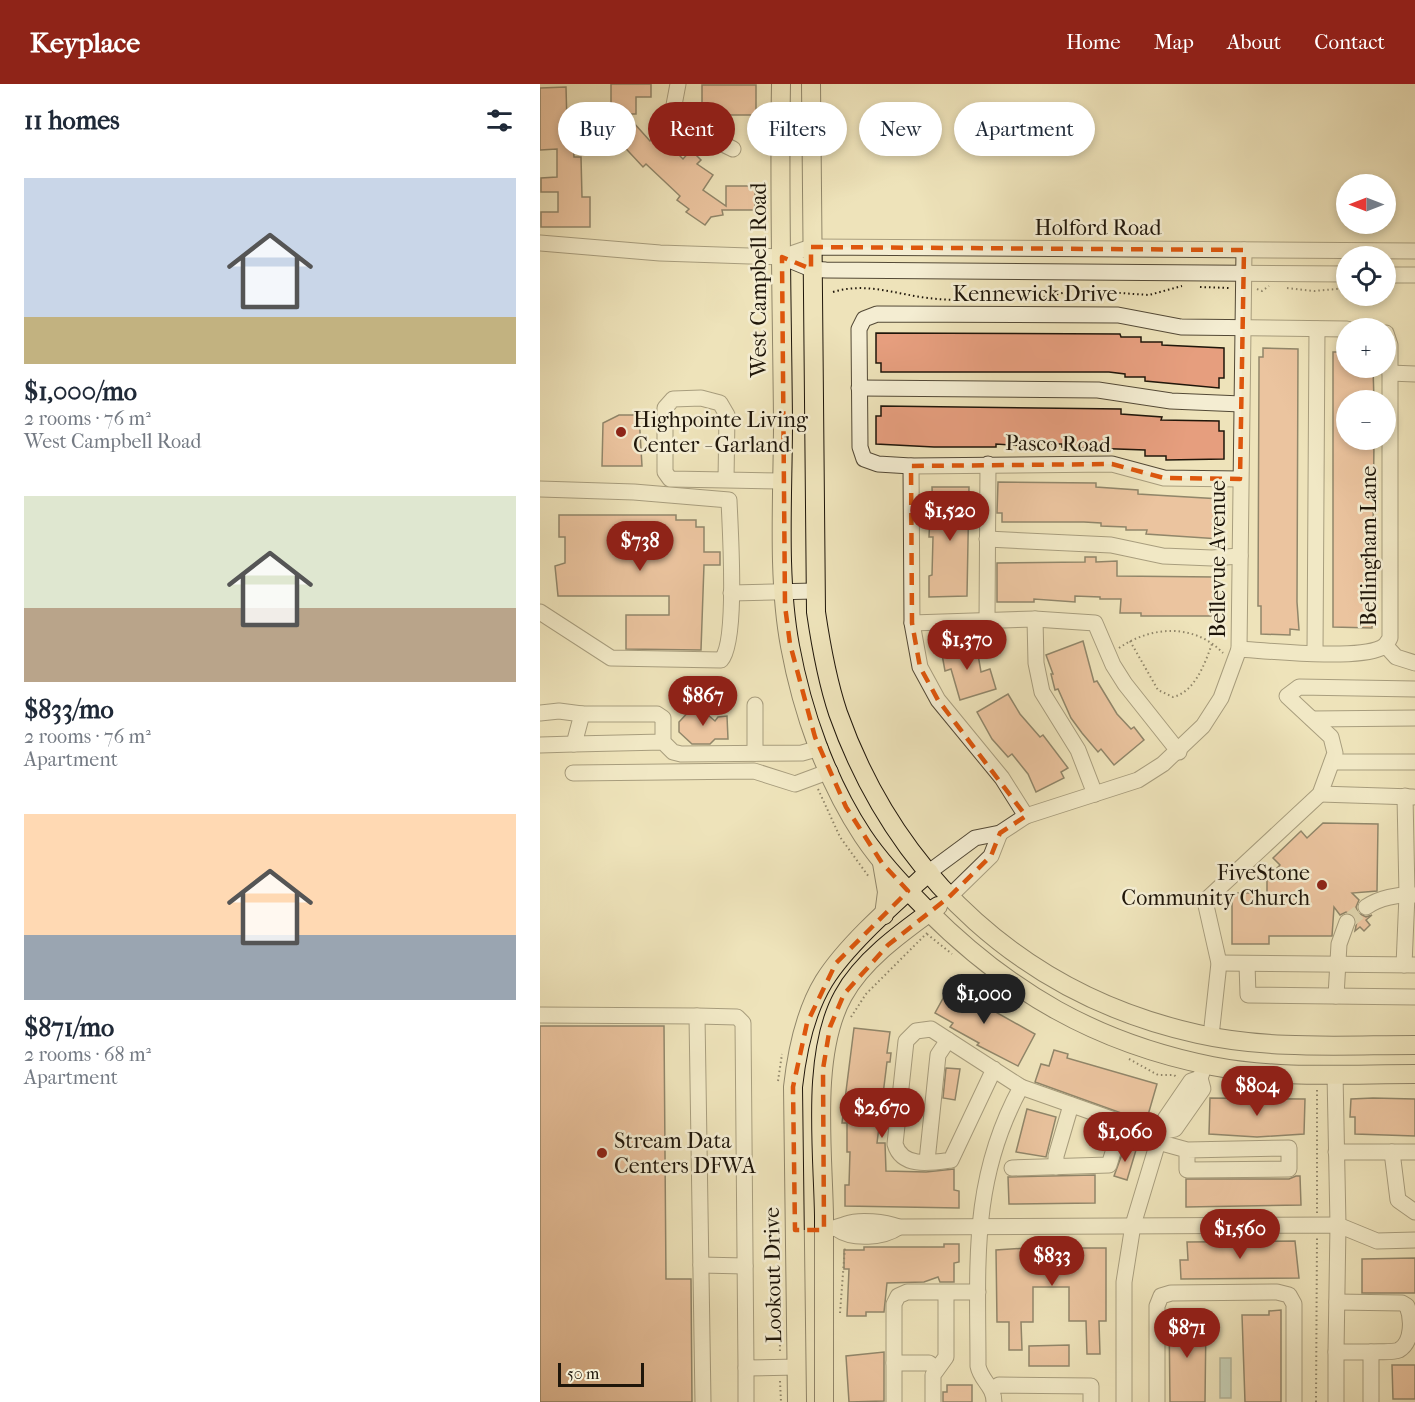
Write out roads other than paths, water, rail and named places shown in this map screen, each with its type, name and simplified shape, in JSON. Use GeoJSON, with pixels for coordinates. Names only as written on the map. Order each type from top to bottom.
{"type":"FeatureCollection","features":[{"type":"Feature","properties":{"kind":"main road","name":"West Campbell Road"},"geometry":{"type":"LineString","coordinates":[[781,84],[784,591],[793,662],[820,748],[853,819],[882,863],[929,912],[996,973],[1056,1012],[1203,1071],[1415,1074]]}},
{"type":"Feature","properties":{"kind":"main road"},"geometry":{"type":"LineString","coordinates":[[811,84],[814,591],[825,667],[851,746],[876,796],[949,897],[1002,946],[1046,974],[1124,1011],[1167,1026],[1211,1036],[1266,1044],[1415,1045]]}},
{"type":"Feature","properties":{"kind":"main road"},"geometry":{"type":"LineString","coordinates":[[882,863],[887,892],[884,915]]}},
{"type":"Feature","properties":{"kind":"main road","name":"Lookout Drive"},"geometry":{"type":"LineString","coordinates":[[797,1402],[793,1087],[800,1046],[823,983],[837,963],[929,872]]}},
{"type":"Feature","properties":{"kind":"main road"},"geometry":{"type":"LineString","coordinates":[[824,1402],[831,1229],[822,1087],[830,1028],[840,1002],[854,979],[888,945],[949,897]]}},
{"type":"Feature","properties":{"kind":"main road"},"geometry":{"type":"LineString","coordinates":[[1203,1071],[1211,1036]]}},
{"type":"Feature","properties":{"kind":"main road"},"geometry":{"type":"LineString","coordinates":[[795,1230],[831,1229]]}},
{"type":"Feature","properties":{"kind":"street"},"geometry":{"type":"LineString","coordinates":[[675,102],[678,84]]}},
{"type":"Feature","properties":{"kind":"street","name":"Holford Road"},"geometry":{"type":"LineString","coordinates":[[540,243],[660,254],[782,257],[812,269],[1336,274]]}},
{"type":"Feature","properties":{"kind":"street","name":"Holford Road"},"geometry":{"type":"LineString","coordinates":[[782,257],[811,246],[1415,252]]}},
{"type":"Feature","properties":{"kind":"street","name":"Bellevue Avenue"},"geometry":{"type":"LineString","coordinates":[[929,872],[975,838],[1000,833],[1026,816],[1138,780],[1179,752],[1203,726],[1221,698],[1232,652],[1240,556],[1244,250]]}},
{"type":"Feature","properties":{"kind":"street"},"geometry":{"type":"LineString","coordinates":[[1396,275],[1415,275]]}},
{"type":"Feature","properties":{"kind":"street","name":"Kennewick Drive"},"geometry":{"type":"LineString","coordinates":[[864,459],[860,447],[859,329],[864,319],[877,314],[1118,315],[1181,327],[1336,329]]}},
{"type":"Feature","properties":{"kind":"street"},"geometry":{"type":"LineString","coordinates":[[1316,653],[1317,329]]}},
{"type":"Feature","properties":{"kind":"street"},"geometry":{"type":"LineString","coordinates":[[1396,373],[1415,374]]}},
{"type":"Feature","properties":{"kind":"street","name":"Bellingham Lane"},"geometry":{"type":"LineString","coordinates":[[1232,652],[1316,653],[1379,650],[1386,646],[1391,630],[1390,378]]}},
{"type":"Feature","properties":{"kind":"street"},"geometry":{"type":"LineString","coordinates":[[859,388],[1098,390],[1171,402],[1241,404]]}},
{"type":"Feature","properties":{"kind":"street"},"geometry":{"type":"LineString","coordinates":[[726,480],[727,415],[720,403],[701,398],[673,399],[665,408],[665,472],[670,479],[726,480],[783,481]]}},
{"type":"Feature","properties":{"kind":"street","name":"Pasco Road"},"geometry":{"type":"LineString","coordinates":[[864,459],[878,464],[911,466],[1112,464],[1164,478],[1240,479]]}},
{"type":"Feature","properties":{"kind":"street"},"geometry":{"type":"LineString","coordinates":[[987,621],[988,464]]}},
{"type":"Feature","properties":{"kind":"street"},"geometry":{"type":"LineString","coordinates":[[911,466],[912,623],[920,667],[938,700],[1002,778],[1026,816]]}},
{"type":"Feature","properties":{"kind":"street"},"geometry":{"type":"LineString","coordinates":[[540,489],[634,492],[729,500],[731,593],[729,639],[726,655],[721,660],[611,658],[540,612]]}},
{"type":"Feature","properties":{"kind":"street"},"geometry":{"type":"LineString","coordinates":[[987,539],[1111,545],[1163,556],[1240,556]]}},
{"type":"Feature","properties":{"kind":"street"},"geometry":{"type":"LineString","coordinates":[[731,593],[814,591]]}},
{"type":"Feature","properties":{"kind":"street"},"geometry":{"type":"LineString","coordinates":[[912,623],[1035,619],[1095,623],[1113,665],[1125,684],[1179,752]]}},
{"type":"Feature","properties":{"kind":"street"},"geometry":{"type":"LineString","coordinates":[[1035,619],[1036,663],[1042,692],[1078,750],[1095,794]]}},
{"type":"Feature","properties":{"kind":"street"},"geometry":{"type":"LineString","coordinates":[[1386,646],[1402,661],[1415,663]]}},
{"type":"Feature","properties":{"kind":"street"},"geometry":{"type":"LineString","coordinates":[[1211,1036],[1219,963],[1205,901],[1320,794],[1335,753],[1331,737],[1287,696],[1299,687],[1415,688]]}},
{"type":"Feature","properties":{"kind":"street"},"geometry":{"type":"LineString","coordinates":[[755,705],[755,753]]}},
{"type":"Feature","properties":{"kind":"street"},"geometry":{"type":"LineString","coordinates":[[540,713],[559,711],[582,714],[657,714],[663,718],[663,742],[673,752],[681,754],[802,753],[820,748]]}},
{"type":"Feature","properties":{"kind":"street"},"geometry":{"type":"LineString","coordinates":[[574,744],[582,714]]}},
{"type":"Feature","properties":{"kind":"street"},"geometry":{"type":"LineString","coordinates":[[1312,719],[1415,718]]}},
{"type":"Feature","properties":{"kind":"street"},"geometry":{"type":"LineString","coordinates":[[540,746],[663,742]]}},
{"type":"Feature","properties":{"kind":"street"},"geometry":{"type":"LineString","coordinates":[[1332,762],[1415,762]]}},
{"type":"Feature","properties":{"kind":"street"},"geometry":{"type":"LineString","coordinates":[[573,773],[754,771],[795,784],[830,771]]}},
{"type":"Feature","properties":{"kind":"street"},"geometry":{"type":"LineString","coordinates":[[1219,963],[1410,965],[1410,796],[1320,794]]}},
{"type":"Feature","properties":{"kind":"street"},"geometry":{"type":"LineString","coordinates":[[949,897],[991,856],[1000,833]]}},
{"type":"Feature","properties":{"kind":"street"},"geometry":{"type":"LineString","coordinates":[[1366,907],[1374,902],[1411,895]]}},
{"type":"Feature","properties":{"kind":"street"},"geometry":{"type":"LineString","coordinates":[[1336,996],[1336,964],[1341,935],[1347,922]]}},
{"type":"Feature","properties":{"kind":"street"},"geometry":{"type":"LineString","coordinates":[[1247,963],[1248,995],[1415,997]]}},
{"type":"Feature","properties":{"kind":"street"},"geometry":{"type":"LineString","coordinates":[[540,1015],[736,1017],[743,1023],[746,1402]]}},
{"type":"Feature","properties":{"kind":"street"},"geometry":{"type":"LineString","coordinates":[[697,1016],[703,1402]]}},
{"type":"Feature","properties":{"kind":"street"},"geometry":{"type":"LineString","coordinates":[[994,1070],[951,1160],[906,1161],[898,1155],[895,1144],[906,1041],[916,1031],[931,1029],[1021,1087],[1140,1129]]}},
{"type":"Feature","properties":{"kind":"street"},"geometry":{"type":"LineString","coordinates":[[927,1161],[938,1054],[948,1040]]}},
{"type":"Feature","properties":{"kind":"street"},"geometry":{"type":"LineString","coordinates":[[1124,1402],[1124,1282],[1133,1225],[1165,1119],[1188,1098],[1191,1081],[1203,1071]]}},
{"type":"Feature","properties":{"kind":"street"},"geometry":{"type":"LineString","coordinates":[[1335,1074],[1338,1225],[1336,1402]]}},
{"type":"Feature","properties":{"kind":"street"},"geometry":{"type":"LineString","coordinates":[[1021,1087],[1001,1125],[991,1155],[979,1227],[978,1366],[981,1377],[993,1396],[999,1385],[1090,1386],[1091,1402]]}},
{"type":"Feature","properties":{"kind":"street"},"geometry":{"type":"LineString","coordinates":[[1056,1167],[1056,1156],[1071,1105]]}},
{"type":"Feature","properties":{"kind":"street"},"geometry":{"type":"LineString","coordinates":[[1012,1168],[1109,1165],[1122,1124]]}},
{"type":"Feature","properties":{"kind":"street"},"geometry":{"type":"LineString","coordinates":[[1161,1137],[1187,1150],[1289,1148],[1289,1169],[1187,1170],[1187,1150]]}},
{"type":"Feature","properties":{"kind":"street"},"geometry":{"type":"LineString","coordinates":[[1336,1152],[1415,1152]]}},
{"type":"Feature","properties":{"kind":"street"},"geometry":{"type":"LineString","coordinates":[[1392,1152],[1398,1200],[1415,1212]]}},
{"type":"Feature","properties":{"kind":"street"},"geometry":{"type":"LineString","coordinates":[[831,1229],[846,1224],[888,1223],[899,1227],[1338,1225],[1377,1241],[1415,1240]]}},
{"type":"Feature","properties":{"kind":"street"},"geometry":{"type":"LineString","coordinates":[[701,1265],[745,1266]]}},
{"type":"Feature","properties":{"kind":"street"},"geometry":{"type":"LineString","coordinates":[[894,1402],[894,1304],[898,1296],[907,1292],[978,1292]]}},
{"type":"Feature","properties":{"kind":"street"},"geometry":{"type":"LineString","coordinates":[[1157,1402],[1157,1306],[1161,1296],[1171,1293],[1277,1292],[1289,1295],[1294,1304],[1294,1402]]}},
{"type":"Feature","properties":{"kind":"street"},"geometry":{"type":"LineString","coordinates":[[933,1402],[936,1368],[946,1357],[946,1293]]}},
{"type":"Feature","properties":{"kind":"street"},"geometry":{"type":"LineString","coordinates":[[1336,1302],[1407,1305],[1409,1335],[1398,1351],[1336,1352]]}},
{"type":"Feature","properties":{"kind":"street"},"geometry":{"type":"LineString","coordinates":[[1371,1352],[1371,1402]]}},
{"type":"Feature","properties":{"kind":"street"},"geometry":{"type":"LineString","coordinates":[[894,1363],[929,1363],[936,1368]]}},
{"type":"Feature","properties":{"kind":"street"},"geometry":{"type":"LineString","coordinates":[[746,1368],[797,1367]]}},
{"type":"Feature","properties":{"kind":"water"},"geometry":{"type":"Polygon","coordinates":[[[1220,1358],[1231,1358],[1231,1398],[1220,1398],[1220,1358]]]}},
{"type":"Feature","properties":{"kind":"tunnel"},"geometry":{"type":"LineString","coordinates":[[1347,922],[1366,907]]}},
{"type":"Feature","properties":{"kind":"place","name":"Highpointe Living Center - Garland"},"geometry":{"type":"Point","coordinates":[621,432]}},
{"type":"Feature","properties":{"kind":"place","name":"FiveStone Community Church"},"geometry":{"type":"Point","coordinates":[1322,885]}},
{"type":"Feature","properties":{"kind":"place","name":"Stream Data Centers DFWA"},"geometry":{"type":"Point","coordinates":[602,1153]}}]}
